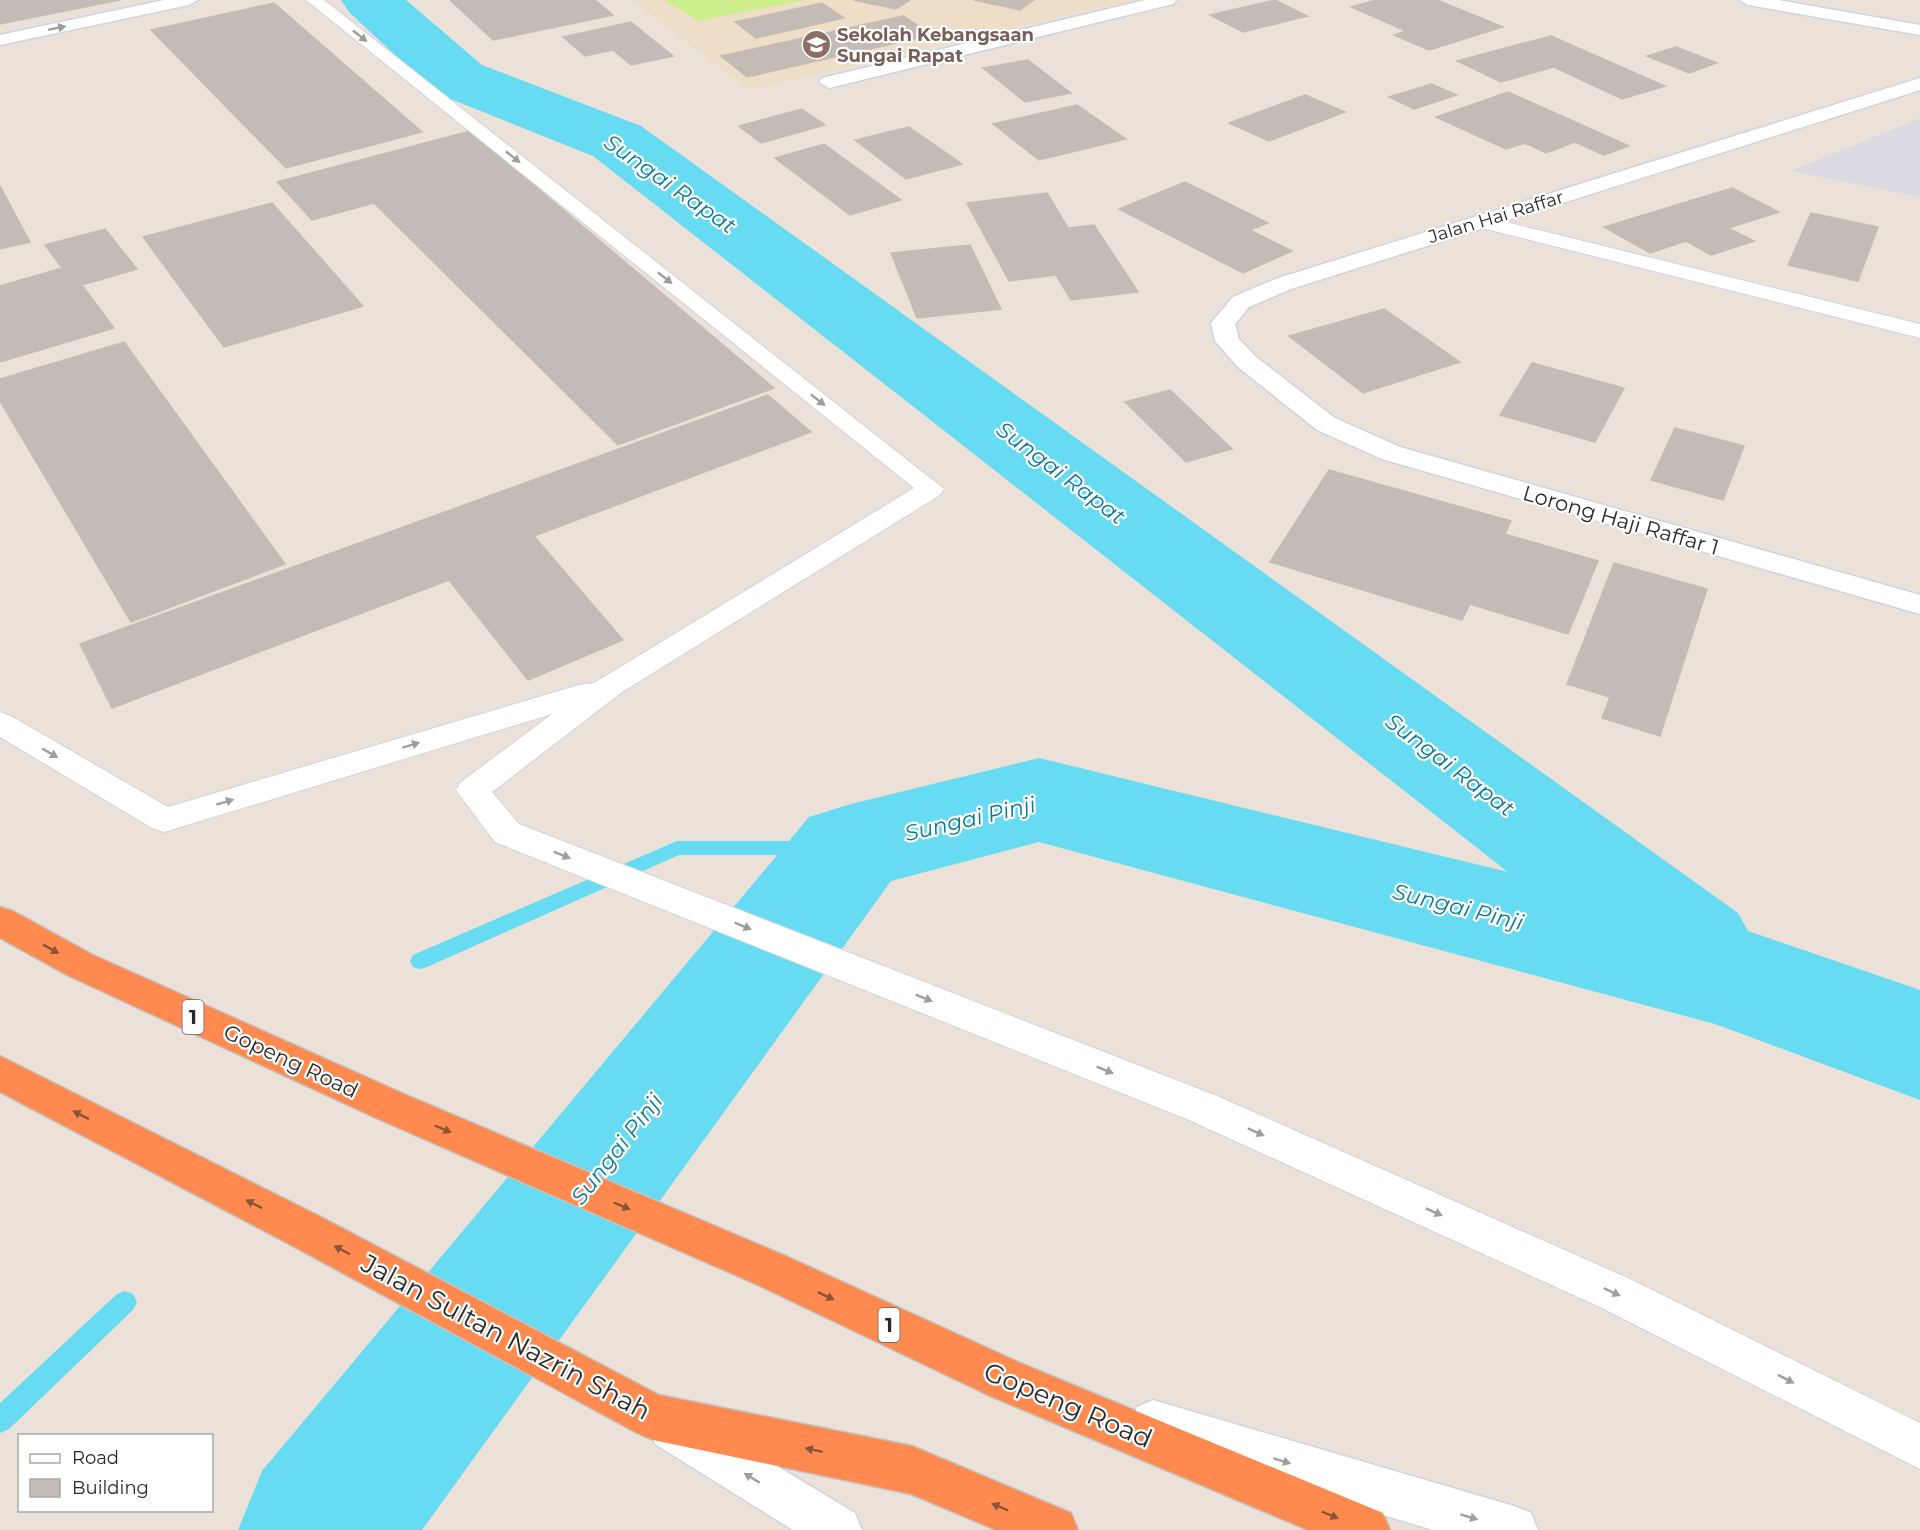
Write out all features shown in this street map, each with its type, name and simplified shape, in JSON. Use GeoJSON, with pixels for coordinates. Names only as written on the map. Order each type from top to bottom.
{"type":"FeatureCollection","features":[{"type":"Feature","properties":{"kind":"highway","name":"Gopeng Road"},"geometry":{"type":"LineString","coordinates":[[0,921],[80,965],[390,1106],[773,1271],[1004,1379],[1366,1530]]}},
{"type":"Feature","properties":{"kind":"highway","name":"Jalan Sultan Nazrin Shah"},"geometry":{"type":"LineString","coordinates":[[0,1073],[306,1231],[653,1417],[912,1470],[1054,1530]]}},
{"type":"Feature","properties":{"kind":"street"},"geometry":{"type":"LineString","coordinates":[[0,40],[189,0]]}},
{"type":"Feature","properties":{"kind":"street"},"geometry":{"type":"LineString","coordinates":[[829,82],[1167,0]]}},
{"type":"Feature","properties":{"kind":"street"},"geometry":{"type":"LineString","coordinates":[[1748,0],[1920,30]]}},
{"type":"Feature","properties":{"kind":"street","name":"Jalan Hai Raffar"},"geometry":{"type":"LineString","coordinates":[[1326,424],[1247,362],[1227,341],[1223,323],[1241,302],[1283,284],[1920,84]]}},
{"type":"Feature","properties":{"kind":"street","name":"Lorong Haji Raffar 1"},"geometry":{"type":"LineString","coordinates":[[1326,424],[1391,453],[1469,477],[1920,605]]}},
{"type":"Feature","properties":{"kind":"street","name":"1"},"geometry":{"type":"LineString","coordinates":[[1004,1379],[1514,1530]]}},
{"type":"Feature","properties":{"kind":"street"},"geometry":{"type":"LineString","coordinates":[[653,1417],[838,1530]]}},
{"type":"Feature","properties":{"kind":"lane"},"geometry":{"type":"LineString","coordinates":[[314,0],[931,489],[611,686],[472,790],[507,833],[1203,1108],[1615,1293],[1920,1447]]}},
{"type":"Feature","properties":{"kind":"lane"},"geometry":{"type":"LineString","coordinates":[[1481,222],[1920,331]]}},
{"type":"Feature","properties":{"kind":"lane"},"geometry":{"type":"LineString","coordinates":[[0,723],[165,820],[611,686]]}},
{"type":"Feature","properties":{"kind":"shaded area","name":"Sekolah Kebangsaan Sungai Rapat"},"geometry":{"type":"Polygon","coordinates":[[[631,0],[1133,0],[750,90],[631,0]]]}},
{"type":"Feature","properties":{"kind":"shaded area"},"geometry":{"type":"Polygon","coordinates":[[[1920,118],[1920,197],[1791,171],[1920,118]]]}},
{"type":"Feature","properties":{"kind":"green space"},"geometry":{"type":"Polygon","coordinates":[[[664,0],[807,0],[699,21],[664,0]]]}},
{"type":"Feature","properties":{"kind":"building"},"geometry":{"type":"Polygon","coordinates":[[[0,0],[120,0],[0,24],[0,0]]]}},
{"type":"Feature","properties":{"kind":"building"},"geometry":{"type":"Polygon","coordinates":[[[450,0],[595,0],[613,15],[493,40],[450,0]]]}},
{"type":"Feature","properties":{"kind":"building"},"geometry":{"type":"Polygon","coordinates":[[[853,0],[910,0],[896,9],[853,0]]]}},
{"type":"Feature","properties":{"kind":"building"},"geometry":{"type":"Polygon","coordinates":[[[974,0],[1034,0],[1020,10],[974,0]]]}},
{"type":"Feature","properties":{"kind":"building"},"geometry":{"type":"Polygon","coordinates":[[[1275,0],[1307,16],[1243,32],[1210,15],[1275,0]]]}},
{"type":"Feature","properties":{"kind":"building"},"geometry":{"type":"Polygon","coordinates":[[[1376,0],[1437,0],[1503,27],[1429,50],[1394,35],[1406,31],[1351,7],[1376,0]]]}},
{"type":"Feature","properties":{"kind":"building"},"geometry":{"type":"Polygon","coordinates":[[[274,3],[422,132],[286,168],[151,30],[274,3]]]}},
{"type":"Feature","properties":{"kind":"building"},"geometry":{"type":"Polygon","coordinates":[[[822,3],[844,18],[756,38],[735,22],[822,3]]]}},
{"type":"Feature","properties":{"kind":"building"},"geometry":{"type":"Polygon","coordinates":[[[903,16],[932,35],[747,77],[721,56],[903,16]]]}},
{"type":"Feature","properties":{"kind":"building"},"geometry":{"type":"Polygon","coordinates":[[[631,22],[673,56],[631,65],[613,50],[585,56],[563,37],[631,22]]]}},
{"type":"Feature","properties":{"kind":"building"},"geometry":{"type":"Polygon","coordinates":[[[1551,36],[1665,86],[1622,99],[1554,67],[1501,82],[1457,61],[1551,36]]]}},
{"type":"Feature","properties":{"kind":"building"},"geometry":{"type":"Polygon","coordinates":[[[1676,47],[1717,63],[1689,73],[1647,56],[1676,47]]]}},
{"type":"Feature","properties":{"kind":"building"},"geometry":{"type":"Polygon","coordinates":[[[1028,60],[1071,93],[1025,102],[983,68],[1028,60]]]}},
{"type":"Feature","properties":{"kind":"building"},"geometry":{"type":"Polygon","coordinates":[[[1431,84],[1457,95],[1414,109],[1389,97],[1431,84]]]}},
{"type":"Feature","properties":{"kind":"building"},"geometry":{"type":"Polygon","coordinates":[[[1508,92],[1629,146],[1604,155],[1575,142],[1546,153],[1525,143],[1506,149],[1436,117],[1508,92]]]}},
{"type":"Feature","properties":{"kind":"building"},"geometry":{"type":"Polygon","coordinates":[[[1305,95],[1345,112],[1269,141],[1229,123],[1305,95]]]}},
{"type":"Feature","properties":{"kind":"building"},"geometry":{"type":"Polygon","coordinates":[[[1077,105],[1126,139],[1039,160],[993,124],[1077,105]]]}},
{"type":"Feature","properties":{"kind":"building"},"geometry":{"type":"Polygon","coordinates":[[[802,109],[825,125],[761,143],[739,126],[802,109]]]}},
{"type":"Feature","properties":{"kind":"building"},"geometry":{"type":"Polygon","coordinates":[[[909,127],[962,164],[906,179],[855,140],[909,127]]]}},
{"type":"Feature","properties":{"kind":"building"},"geometry":{"type":"Polygon","coordinates":[[[470,131],[774,388],[618,445],[374,203],[312,220],[277,182],[470,131]]]}},
{"type":"Feature","properties":{"kind":"building"},"geometry":{"type":"Polygon","coordinates":[[[824,144],[901,200],[850,215],[775,158],[824,144]]]}},
{"type":"Feature","properties":{"kind":"building"},"geometry":{"type":"Polygon","coordinates":[[[1185,182],[1268,223],[1250,230],[1292,251],[1243,273],[1119,209],[1185,182]]]}},
{"type":"Feature","properties":{"kind":"building"},"geometry":{"type":"Polygon","coordinates":[[[0,186],[30,242],[0,249],[0,186]]]}},
{"type":"Feature","properties":{"kind":"building"},"geometry":{"type":"Polygon","coordinates":[[[1732,188],[1779,212],[1728,228],[1754,241],[1711,255],[1686,241],[1650,253],[1604,227],[1732,188]]]}},
{"type":"Feature","properties":{"kind":"building"},"geometry":{"type":"Polygon","coordinates":[[[1047,193],[1068,228],[1094,225],[1138,292],[1071,300],[1056,275],[1009,281],[967,203],[1047,193]]]}},
{"type":"Feature","properties":{"kind":"building"},"geometry":{"type":"Polygon","coordinates":[[[272,203],[363,306],[224,347],[143,237],[272,203]]]}},
{"type":"Feature","properties":{"kind":"building"},"geometry":{"type":"Polygon","coordinates":[[[1811,213],[1878,227],[1858,281],[1788,265],[1811,213]]]}},
{"type":"Feature","properties":{"kind":"building"},"geometry":{"type":"Polygon","coordinates":[[[105,229],[137,269],[82,285],[114,328],[0,362],[0,286],[62,268],[45,245],[105,229]]]}},
{"type":"Feature","properties":{"kind":"building"},"geometry":{"type":"Polygon","coordinates":[[[970,245],[1001,309],[917,318],[891,253],[970,245]]]}},
{"type":"Feature","properties":{"kind":"building"},"geometry":{"type":"Polygon","coordinates":[[[1384,309],[1460,362],[1363,393],[1289,336],[1384,309]]]}},
{"type":"Feature","properties":{"kind":"building"},"geometry":{"type":"Polygon","coordinates":[[[124,342],[285,564],[131,622],[0,401],[0,379],[124,342]]]}},
{"type":"Feature","properties":{"kind":"building"},"geometry":{"type":"Polygon","coordinates":[[[1532,363],[1624,388],[1595,442],[1500,415],[1532,363]]]}},
{"type":"Feature","properties":{"kind":"building"},"geometry":{"type":"Polygon","coordinates":[[[1170,390],[1232,449],[1186,462],[1125,402],[1170,390]]]}},
{"type":"Feature","properties":{"kind":"building"},"geometry":{"type":"Polygon","coordinates":[[[768,395],[811,432],[534,536],[623,640],[528,680],[449,580],[112,708],[80,644],[768,395]]]}},
{"type":"Feature","properties":{"kind":"building"},"geometry":{"type":"Polygon","coordinates":[[[1675,428],[1744,446],[1723,500],[1651,480],[1675,428]]]}},
{"type":"Feature","properties":{"kind":"building"},"geometry":{"type":"Polygon","coordinates":[[[1329,470],[1511,521],[1505,534],[1598,561],[1568,634],[1470,604],[1462,620],[1270,562],[1329,470]]]}},
{"type":"Feature","properties":{"kind":"building"},"geometry":{"type":"Polygon","coordinates":[[[1614,563],[1707,589],[1660,736],[1602,718],[1610,697],[1567,684],[1614,563]]]}},
{"type":"Feature","properties":{"kind":"waterway","name":"Sungai Rapat"},"geometry":{"type":"LineString","coordinates":[[371,0],[459,79],[617,141],[1694,948]]}},
{"type":"Feature","properties":{"kind":"waterway","name":"Sungai Pinji"},"geometry":{"type":"LineString","coordinates":[[321,1530],[851,848],[1039,800],[1735,978],[1920,1045]]}},
{"type":"Feature","properties":{"kind":"waterway"},"geometry":{"type":"LineString","coordinates":[[420,961],[677,848],[851,848]]}},
{"type":"Feature","properties":{"kind":"waterway"},"geometry":{"type":"LineString","coordinates":[[0,1420],[125,1302]]}},
{"type":"Feature","properties":{"kind":"place","name":"Sekolah Kebangsaan Sungai Rapat"},"geometry":{"type":"Point","coordinates":[816,45]}}]}
